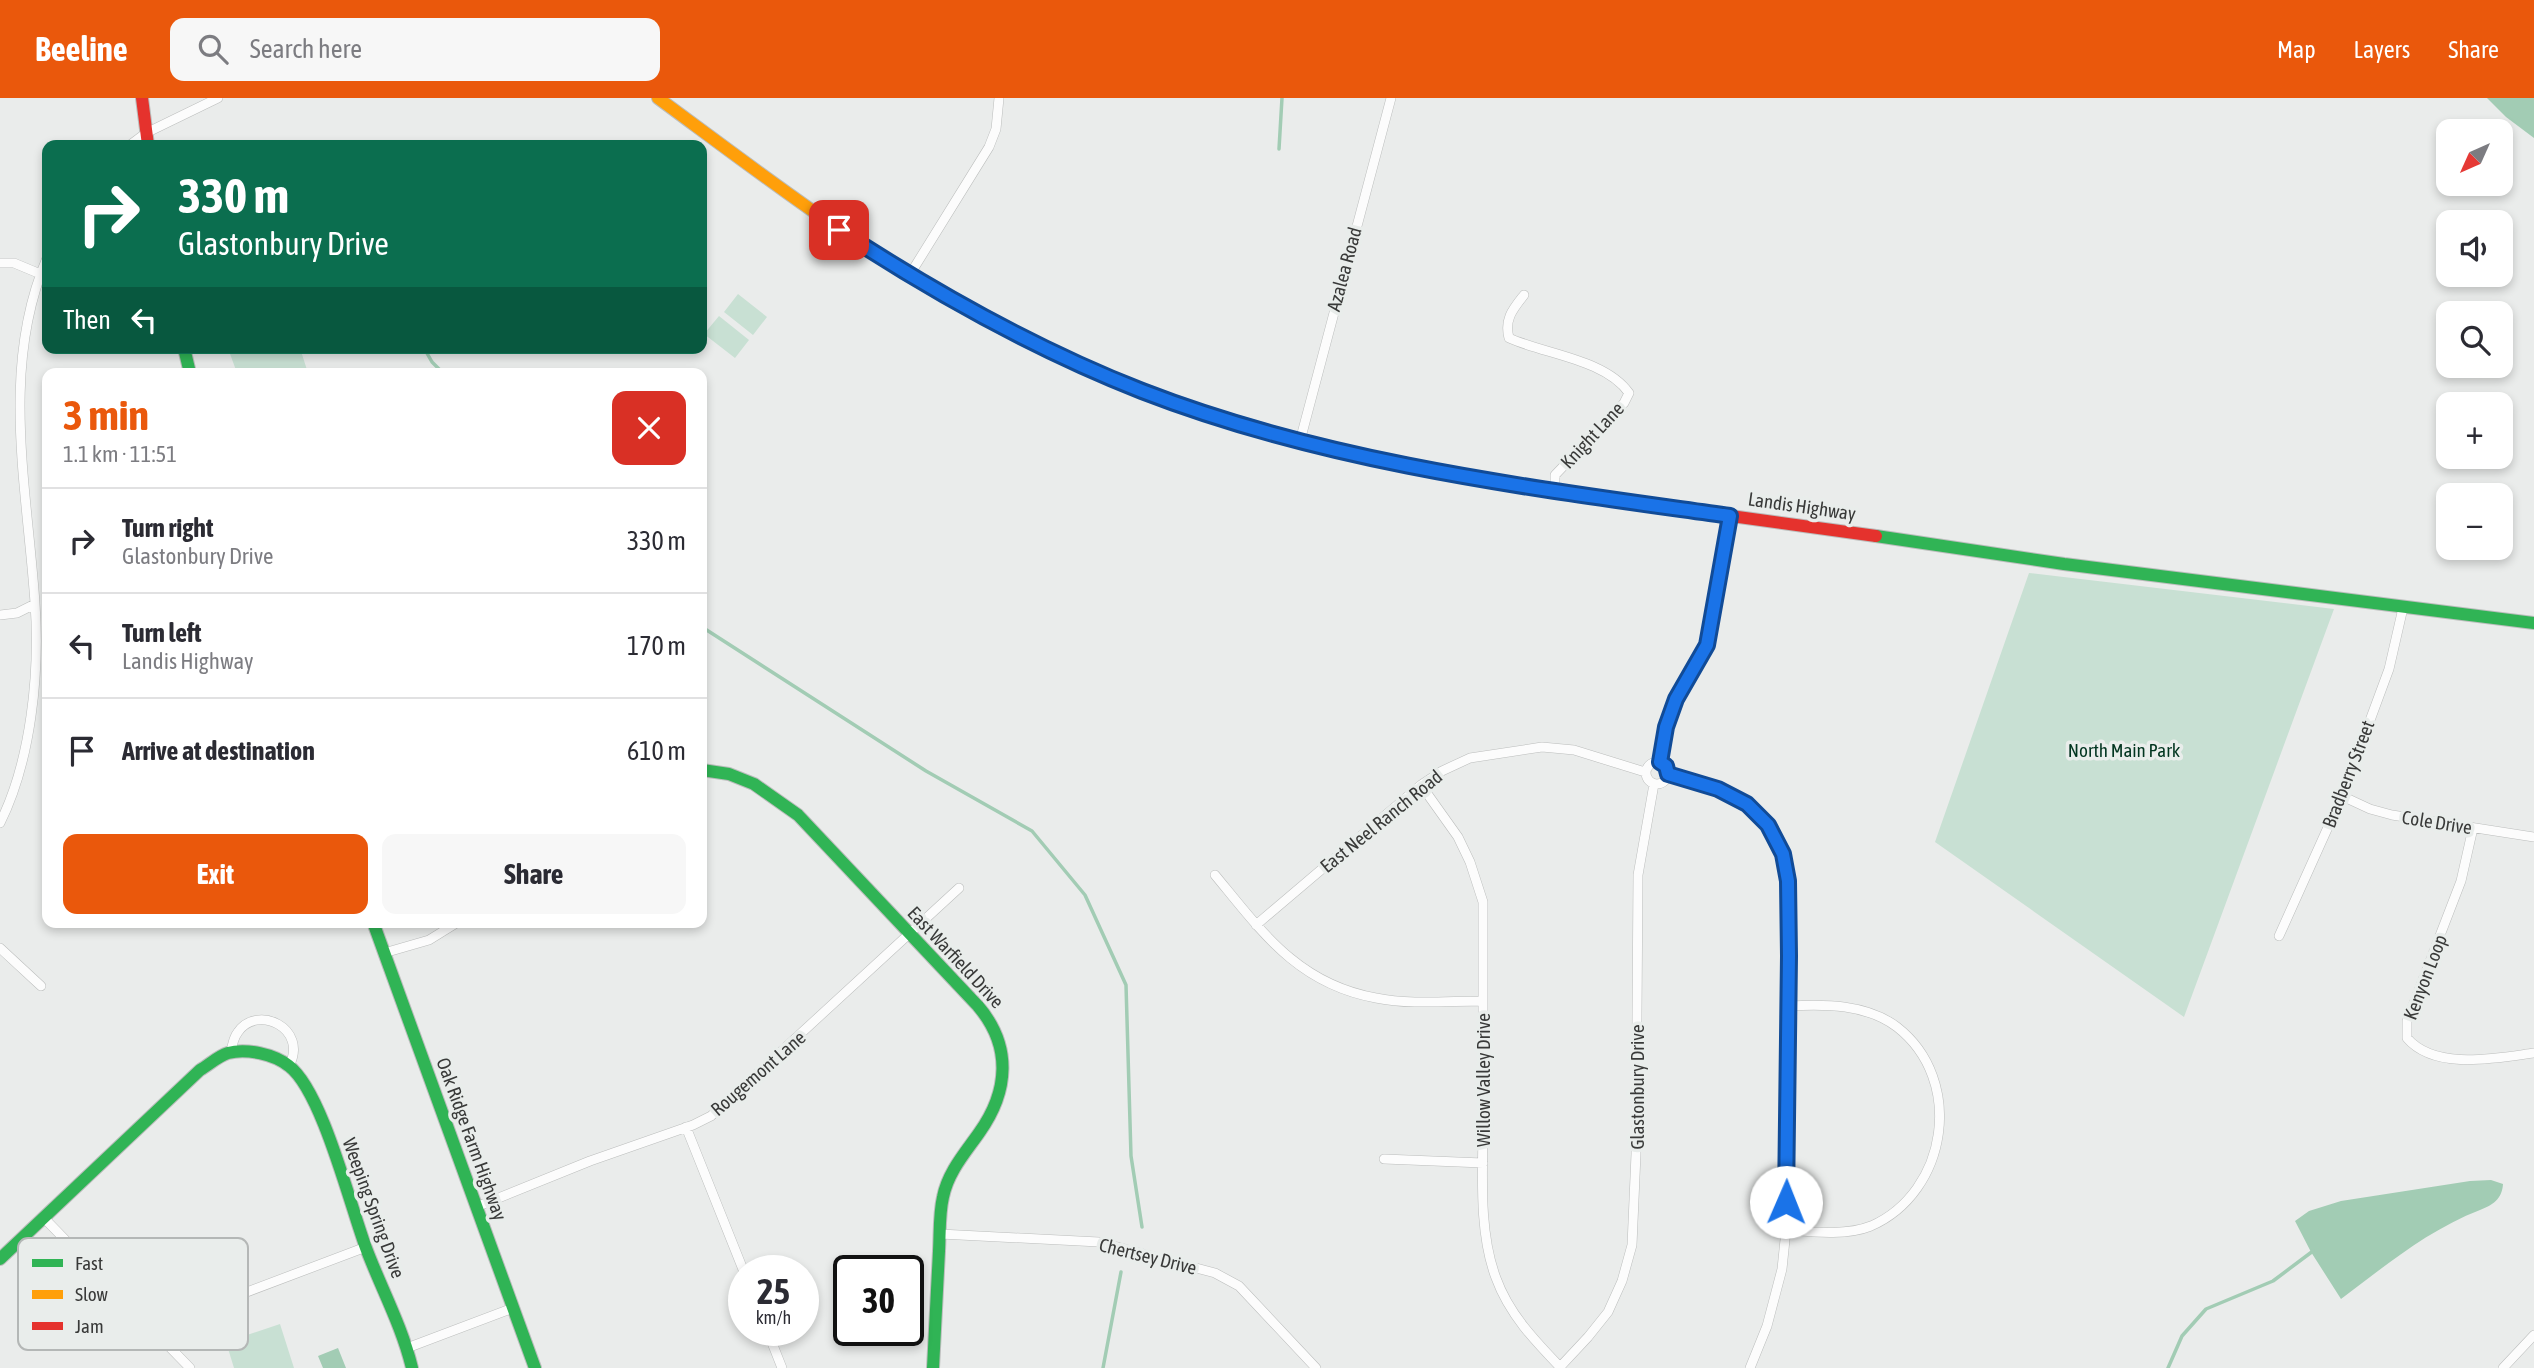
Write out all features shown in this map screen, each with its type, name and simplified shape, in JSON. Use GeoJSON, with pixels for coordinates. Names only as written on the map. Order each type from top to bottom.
{"type":"FeatureCollection","features":[{"type":"Feature","properties":{"kind":"main road"},"geometry":{"type":"LineString","coordinates":[[142,98],[147,139]]}},
{"type":"Feature","properties":{"kind":"main road","name":"Landis Highway"},"geometry":{"type":"LineString","coordinates":[[658,98],[828,223],[909,276],[989,320],[1113,378],[1185,406],[1300,441],[1438,471],[1555,492],[2064,564],[2534,623]]}},
{"type":"Feature","properties":{"kind":"main road","name":"East Warfield Drive"},"geometry":{"type":"LineString","coordinates":[[707,772],[738,777],[768,790],[799,815],[978,1006],[994,1027],[1003,1056],[1003,1080],[993,1111],[959,1158],[947,1179],[942,1199],[933,1368]]}},
{"type":"Feature","properties":{"kind":"main road","name":"Oak Ridge Farm Highway"},"geometry":{"type":"LineString","coordinates":[[375,928],[535,1368]]}},
{"type":"Feature","properties":{"kind":"main road"},"geometry":{"type":"LineString","coordinates":[[22,1238],[200,1070],[239,1051],[266,1055],[289,1066]]}},
{"type":"Feature","properties":{"kind":"main road","name":"Weeping Spring Drive"},"geometry":{"type":"LineString","coordinates":[[289,1066],[316,1104],[366,1247],[407,1348],[412,1368]]}},
{"type":"Feature","properties":{"kind":"main road"},"geometry":{"type":"LineString","coordinates":[[0,1259],[18,1241]]}},
{"type":"Feature","properties":{"kind":"street"},"geometry":{"type":"LineString","coordinates":[[147,139],[218,98]]}},
{"type":"Feature","properties":{"kind":"street"},"geometry":{"type":"LineString","coordinates":[[909,276],[989,147],[996,129],[999,98]]}},
{"type":"Feature","properties":{"kind":"street","name":"Azalea Road"},"geometry":{"type":"LineString","coordinates":[[1300,441],[1391,98]]}},
{"type":"Feature","properties":{"kind":"street"},"geometry":{"type":"LineString","coordinates":[[0,263],[14,263],[38,273]]}},
{"type":"Feature","properties":{"kind":"street"},"geometry":{"type":"LineString","coordinates":[[0,823],[23,763],[35,665],[35,604],[18,474],[11,394],[16,339],[42,266]]}},
{"type":"Feature","properties":{"kind":"street","name":"Knight Lane"},"geometry":{"type":"LineString","coordinates":[[1524,295],[1510,312],[1506,327],[1509,338],[1580,362],[1622,383],[1629,393],[1624,403],[1555,475],[1555,492]]}},
{"type":"Feature","properties":{"kind":"street"},"geometry":{"type":"LineString","coordinates":[[1660,762],[1666,727],[1676,699],[1707,645],[1730,516]]}},
{"type":"Feature","properties":{"kind":"street"},"geometry":{"type":"LineString","coordinates":[[0,615],[17,613],[35,604]]}},
{"type":"Feature","properties":{"kind":"street","name":"Bradberry Street"},"geometry":{"type":"LineString","coordinates":[[2278,936],[2342,796],[2389,670],[2403,608]]}},
{"type":"Feature","properties":{"kind":"street","name":"East Neel Ranch Road"},"geometry":{"type":"LineString","coordinates":[[1256,925],[1421,785],[1442,771],[1470,758],[1542,747],[1574,750],[1645,772]]}},
{"type":"Feature","properties":{"kind":"street"},"geometry":{"type":"LineString","coordinates":[[1660,762],[1666,766],[1668,774],[1665,781],[1654,784],[1647,779],[1645,772],[1648,765],[1660,762]]}},
{"type":"Feature","properties":{"kind":"street"},"geometry":{"type":"LineString","coordinates":[[1668,774],[1718,789],[1747,804],[1768,825],[1783,854],[1788,881],[1786,1230],[1782,1269],[1767,1326],[1750,1368]]}},
{"type":"Feature","properties":{"kind":"street","name":"Glastonbury Drive"},"geometry":{"type":"LineString","coordinates":[[1560,1368],[1608,1312],[1622,1281],[1632,1245],[1636,1154],[1638,875],[1654,784]]}},
{"type":"Feature","properties":{"kind":"street","name":"Willow Valley Drive"},"geometry":{"type":"LineString","coordinates":[[1421,785],[1458,836],[1483,902],[1483,1163],[1486,1249],[1496,1281],[1510,1308],[1560,1368]]}},
{"type":"Feature","properties":{"kind":"street","name":"Cole Drive"},"geometry":{"type":"LineString","coordinates":[[2342,796],[2370,809],[2392,815],[2534,837]]}},
{"type":"Feature","properties":{"kind":"street","name":"Kenyon Loop"},"geometry":{"type":"LineString","coordinates":[[2473,828],[2461,881],[2407,1021],[2407,1038],[2412,1044],[2435,1055],[2469,1061],[2534,1053]]}},
{"type":"Feature","properties":{"kind":"street"},"geometry":{"type":"LineString","coordinates":[[1214,875],[1256,925],[1300,968],[1322,981],[1349,992],[1396,1001],[1483,1001]]}},
{"type":"Feature","properties":{"kind":"street","name":"Rougemont Lane"},"geometry":{"type":"LineString","coordinates":[[476,1207],[711,1116],[959,888]]}},
{"type":"Feature","properties":{"kind":"street"},"geometry":{"type":"LineString","coordinates":[[384,953],[429,940],[448,928]]}},
{"type":"Feature","properties":{"kind":"street"},"geometry":{"type":"LineString","coordinates":[[0,948],[41,986]]}},
{"type":"Feature","properties":{"kind":"street"},"geometry":{"type":"LineString","coordinates":[[1786,1230],[1812,1233],[1857,1230],[1869,1227],[1896,1212],[1916,1189],[1936,1155],[1940,1114],[1936,1082],[1920,1051],[1896,1026],[1865,1011],[1826,1004],[1789,1006]]}},
{"type":"Feature","properties":{"kind":"street"},"geometry":{"type":"LineString","coordinates":[[231,1053],[235,1035],[240,1028],[249,1022],[262,1019],[276,1023],[287,1031],[295,1046],[289,1066]]}},
{"type":"Feature","properties":{"kind":"street"},"geometry":{"type":"LineString","coordinates":[[686,1127],[737,1255]]}},
{"type":"Feature","properties":{"kind":"street"},"geometry":{"type":"LineString","coordinates":[[1384,1159],[1483,1163]]}},
{"type":"Feature","properties":{"kind":"street"},"geometry":{"type":"LineString","coordinates":[[43,1217],[64,1238]]}},
{"type":"Feature","properties":{"kind":"street","name":"Chertsey Drive"},"geometry":{"type":"LineString","coordinates":[[940,1234],[1099,1242],[1215,1273],[1244,1291],[1316,1368]]}},
{"type":"Feature","properties":{"kind":"street"},"geometry":{"type":"LineString","coordinates":[[248,1292],[366,1247]]}},
{"type":"Feature","properties":{"kind":"street"},"geometry":{"type":"LineString","coordinates":[[407,1348],[513,1308]]}},
{"type":"Feature","properties":{"kind":"street"},"geometry":{"type":"LineString","coordinates":[[2503,1368],[2534,1335]]}},
{"type":"Feature","properties":{"kind":"street"},"geometry":{"type":"LineString","coordinates":[[773,1346],[782,1368]]}},
{"type":"Feature","properties":{"kind":"street"},"geometry":{"type":"LineString","coordinates":[[175,1350],[190,1368]]}},
{"type":"Feature","properties":{"kind":"green space"},"geometry":{"type":"Polygon","coordinates":[[[738,294],[767,317],[753,335],[724,312],[738,294]]]}},
{"type":"Feature","properties":{"kind":"green space"},"geometry":{"type":"Polygon","coordinates":[[[719,316],[749,340],[735,358],[707,336],[707,330],[719,316]]]}},
{"type":"Feature","properties":{"kind":"green space"},"geometry":{"type":"Polygon","coordinates":[[[230,354],[302,354],[306,368],[235,368],[230,354]]]}},
{"type":"Feature","properties":{"kind":"green space","name":"North Main Park"},"geometry":{"type":"Polygon","coordinates":[[[2029,573],[2334,609],[2184,1017],[1935,842],[2029,573]]]}},
{"type":"Feature","properties":{"kind":"green space"},"geometry":{"type":"Polygon","coordinates":[[[280,1324],[294,1368],[234,1368],[228,1350],[248,1350],[248,1335],[280,1324]]]}},
{"type":"Feature","properties":{"kind":"shaded area"},"geometry":{"type":"Polygon","coordinates":[[[2487,98],[2534,98],[2534,138],[2513,122],[2513,119],[2506,117],[2487,98]]]}},
{"type":"Feature","properties":{"kind":"shaded area"},"geometry":{"type":"Polygon","coordinates":[[[2491,1180],[2503,1184],[2499,1198],[2493,1204],[2425,1238],[2341,1299],[2295,1221],[2309,1211],[2341,1201],[2491,1180]]]}},
{"type":"Feature","properties":{"kind":"shaded area"},"geometry":{"type":"Polygon","coordinates":[[[338,1348],[346,1368],[323,1368],[318,1356],[338,1348]]]}},
{"type":"Feature","properties":{"kind":"waterway"},"geometry":{"type":"LineString","coordinates":[[1279,149],[1282,98]]}},
{"type":"Feature","properties":{"kind":"waterway"},"geometry":{"type":"LineString","coordinates":[[427,354],[438,368]]}},
{"type":"Feature","properties":{"kind":"waterway"},"geometry":{"type":"LineString","coordinates":[[707,630],[926,771],[1032,831],[1085,895],[1126,985],[1131,1156],[1142,1227]]}},
{"type":"Feature","properties":{"kind":"waterway"},"geometry":{"type":"LineString","coordinates":[[2168,1368],[2182,1336],[2206,1309],[2273,1281],[2313,1251]]}},
{"type":"Feature","properties":{"kind":"waterway"},"geometry":{"type":"LineString","coordinates":[[1103,1368],[1121,1272]]}},
{"type":"Feature","properties":{"kind":"traffic: fast"},"geometry":{"type":"LineString","coordinates":[[962,305],[1074,363],[1144,391],[1254,427],[1422,468],[1593,497]]}},
{"type":"Feature","properties":{"kind":"traffic: fast"},"geometry":{"type":"LineString","coordinates":[[185,354],[189,368]]}},
{"type":"Feature","properties":{"kind":"traffic: fast"},"geometry":{"type":"LineString","coordinates":[[1876,536],[2064,564],[2534,623]]}},
{"type":"Feature","properties":{"kind":"traffic: fast"},"geometry":{"type":"LineString","coordinates":[[707,771],[729,774],[754,784],[798,815],[978,1006],[997,1037],[1002,1069],[996,1101],[989,1117],[953,1171],[942,1203],[933,1368]]}},
{"type":"Feature","properties":{"kind":"traffic: fast"},"geometry":{"type":"LineString","coordinates":[[375,928],[535,1368]]}},
{"type":"Feature","properties":{"kind":"traffic: fast"},"geometry":{"type":"LineString","coordinates":[[22,1238],[200,1070],[228,1053],[243,1051],[268,1055],[289,1066],[313,1099],[412,1368]]}},
{"type":"Feature","properties":{"kind":"traffic: fast"},"geometry":{"type":"LineString","coordinates":[[0,1259],[18,1242]]}},
{"type":"Feature","properties":{"kind":"traffic: slow"},"geometry":{"type":"LineString","coordinates":[[658,98],[844,233],[962,305]]}},
{"type":"Feature","properties":{"kind":"traffic: jam"},"geometry":{"type":"LineString","coordinates":[[142,98],[147,140]]}},
{"type":"Feature","properties":{"kind":"traffic: jam"},"geometry":{"type":"LineString","coordinates":[[1593,497],[1876,536]]}},
{"type":"Feature","properties":{"kind":"route"},"geometry":{"type":"LineString","coordinates":[[839,230],[909,276],[989,320],[1063,356],[1167,400],[1235,422],[1340,451],[1466,477],[1730,516],[1707,645],[1676,699],[1666,727],[1660,762],[1666,766],[1668,774],[1718,789],[1747,804],[1768,825],[1783,854],[1788,881],[1789,956],[1786,1202]]}}]}
